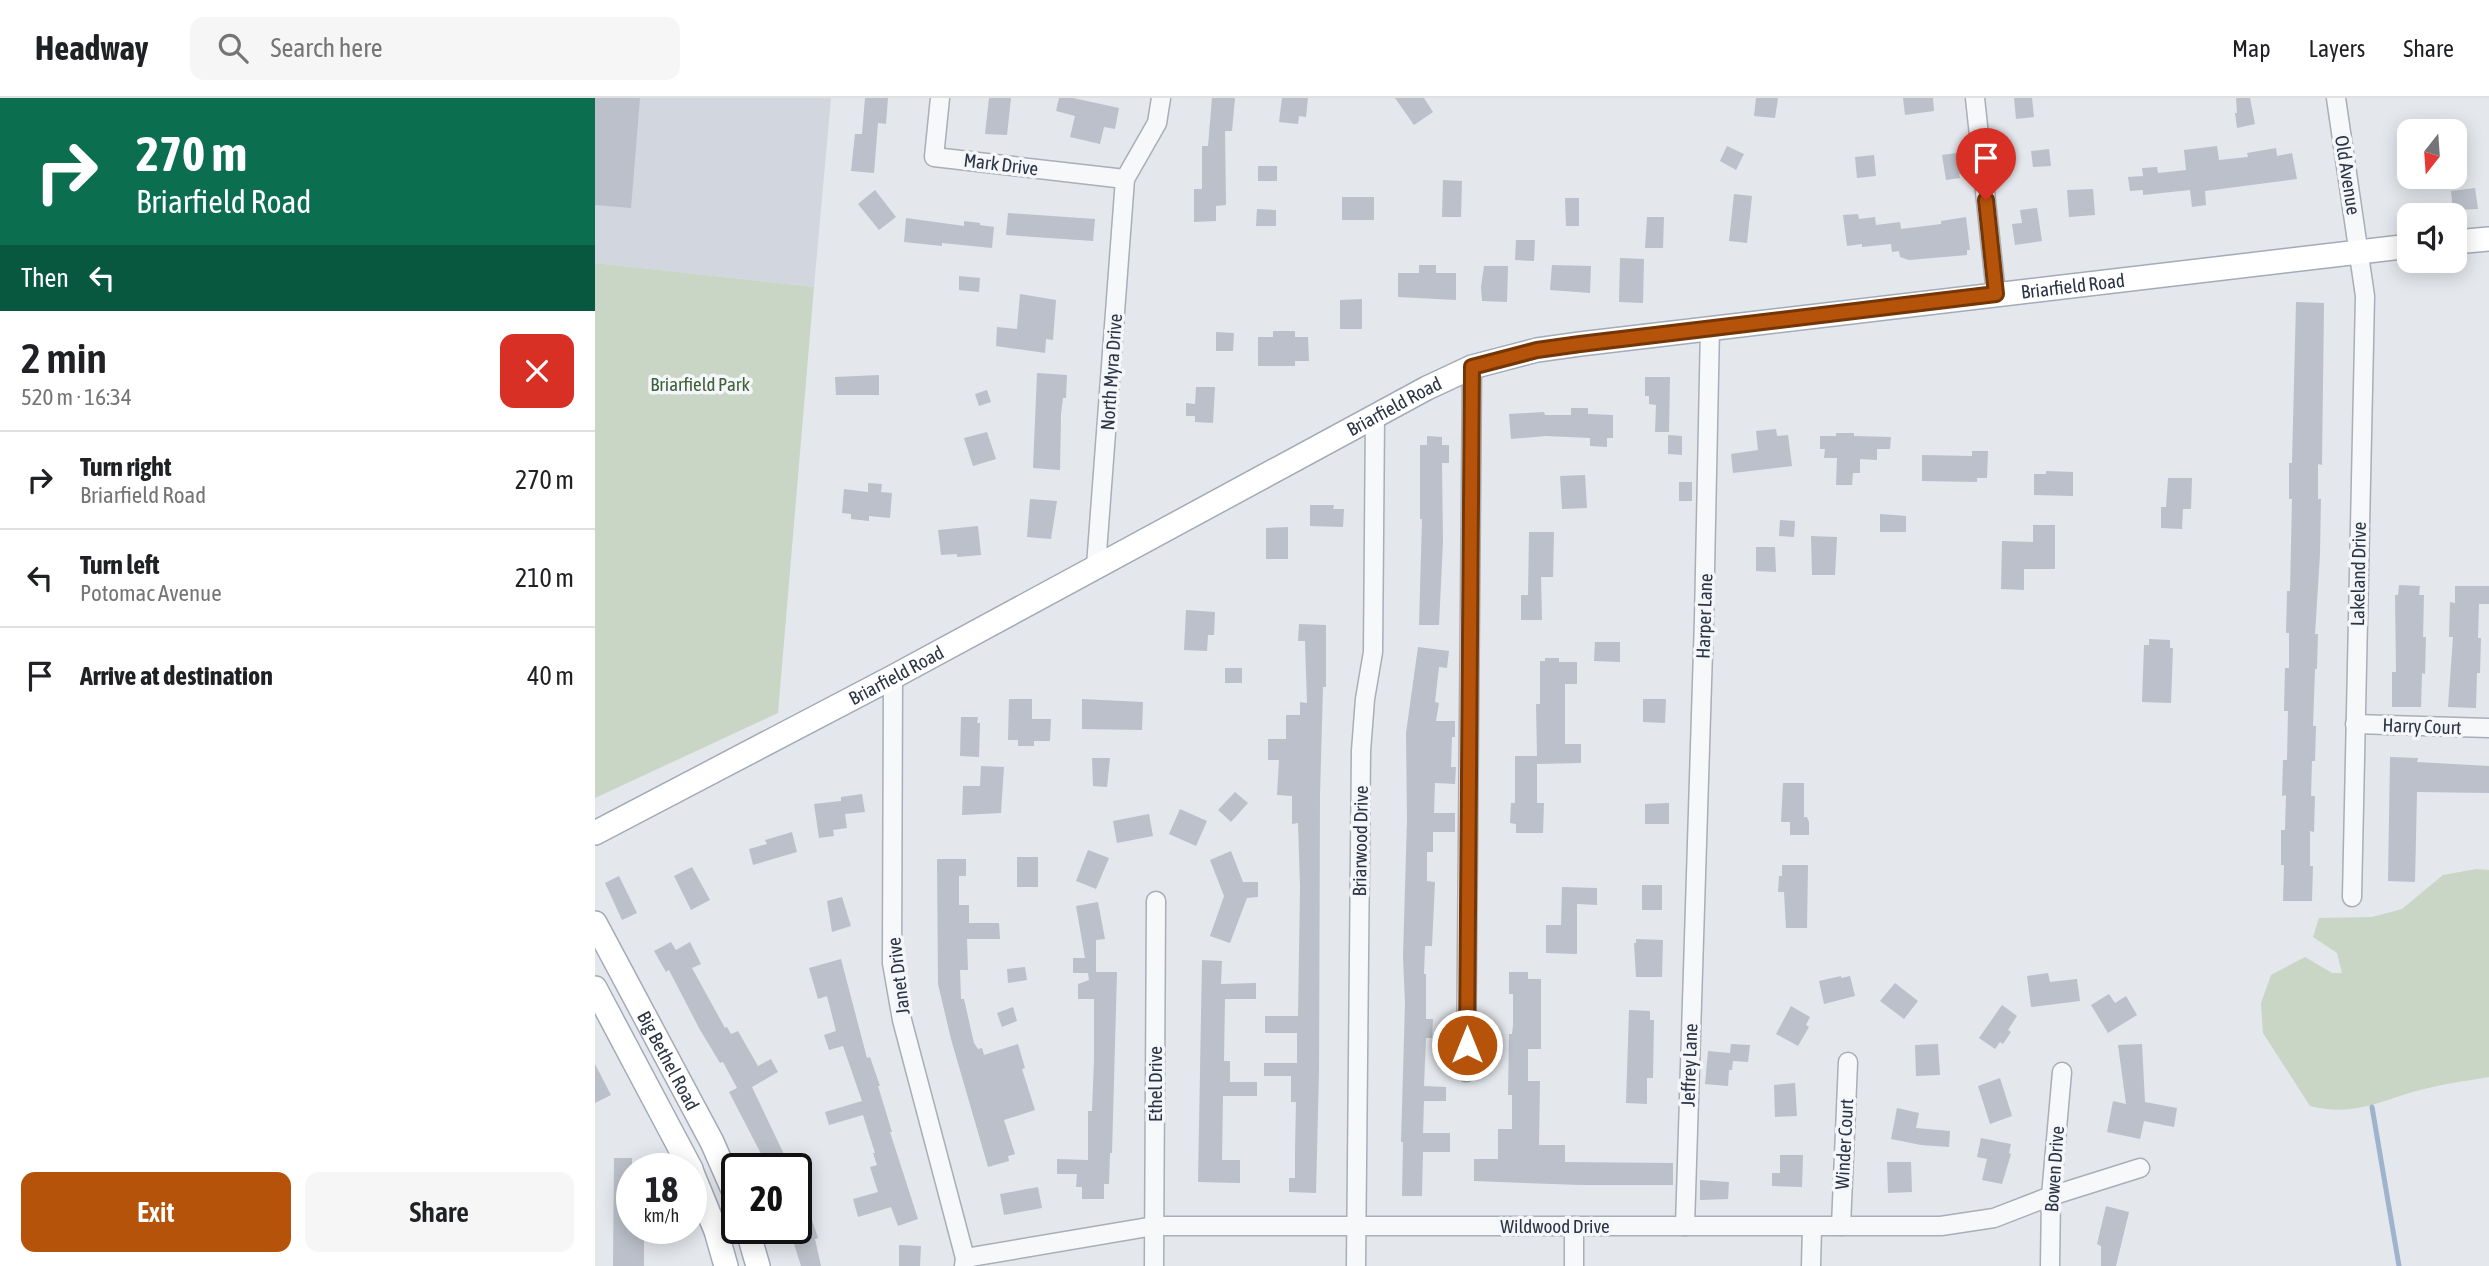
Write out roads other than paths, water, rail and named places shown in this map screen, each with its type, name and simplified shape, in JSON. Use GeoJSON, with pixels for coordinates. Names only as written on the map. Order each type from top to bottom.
{"type":"FeatureCollection","features":[{"type":"Feature","properties":{"kind":"main road"},"geometry":{"type":"LineString","coordinates":[[2467,241],[2489,239]]}},
{"type":"Feature","properties":{"kind":"main road","name":"Briarfield Road"},"geometry":{"type":"LineString","coordinates":[[595,833],[893,677],[1427,388],[1472,367],[1537,350],[1710,327],[2397,248]]}},
{"type":"Feature","properties":{"kind":"main road","name":"Big Bethel Road"},"geometry":{"type":"LineString","coordinates":[[595,923],[721,1163]]}},
{"type":"Feature","properties":{"kind":"main road","name":"Big Bethel Road"},"geometry":{"type":"LineString","coordinates":[[595,988],[683,1153]]}},
{"type":"Feature","properties":{"kind":"main road","name":"Big Bethel Road"},"geometry":{"type":"LineString","coordinates":[[707,1209],[726,1266]]}},
{"type":"Feature","properties":{"kind":"main road"},"geometry":{"type":"LineString","coordinates":[[752,1244],[758,1266]]}},
{"type":"Feature","properties":{"kind":"street","name":"Mark Drive"},"geometry":{"type":"LineString","coordinates":[[940,98],[934,156],[1125,179]]}},
{"type":"Feature","properties":{"kind":"street"},"geometry":{"type":"LineString","coordinates":[[1125,179],[1157,123],[1161,98]]}},
{"type":"Feature","properties":{"kind":"street"},"geometry":{"type":"LineString","coordinates":[[1975,98],[1996,294]]}},
{"type":"Feature","properties":{"kind":"street","name":"Old Avenue"},"geometry":{"type":"LineString","coordinates":[[2336,98],[2360,252]]}},
{"type":"Feature","properties":{"kind":"street","name":"North Myra Drive"},"geometry":{"type":"LineString","coordinates":[[1097,566],[1125,179]]}},
{"type":"Feature","properties":{"kind":"street","name":"Lakeland Drive"},"geometry":{"type":"LineString","coordinates":[[2352,897],[2365,296],[2360,252]]}},
{"type":"Feature","properties":{"kind":"street","name":"Harper Lane"},"geometry":{"type":"LineString","coordinates":[[1694,905],[1710,327]]}},
{"type":"Feature","properties":{"kind":"street"},"geometry":{"type":"LineString","coordinates":[[1466,1072],[1472,367]]}},
{"type":"Feature","properties":{"kind":"street","name":"Briarwood Drive"},"geometry":{"type":"LineString","coordinates":[[1356,1266],[1361,751],[1365,699],[1373,652],[1375,416]]}},
{"type":"Feature","properties":{"kind":"street","name":"Janet Drive"},"geometry":{"type":"LineString","coordinates":[[893,677],[892,963],[902,1020],[965,1262]]}},
{"type":"Feature","properties":{"kind":"street","name":"Harry Court"},"geometry":{"type":"LineString","coordinates":[[2355,724],[2489,728]]}},
{"type":"Feature","properties":{"kind":"street","name":"Ethel Drive"},"geometry":{"type":"LineString","coordinates":[[1154,1266],[1156,901]]}},
{"type":"Feature","properties":{"kind":"street","name":"Jeffrey Lane"},"geometry":{"type":"LineString","coordinates":[[1685,1226],[1694,905]]}},
{"type":"Feature","properties":{"kind":"street","name":"Winder Court"},"geometry":{"type":"LineString","coordinates":[[1841,1227],[1848,1062]]}},
{"type":"Feature","properties":{"kind":"street","name":"Bowen Drive"},"geometry":{"type":"LineString","coordinates":[[2050,1266],[2051,1196],[2062,1072]]}},
{"type":"Feature","properties":{"kind":"street","name":"Wildwood Drive"},"geometry":{"type":"LineString","coordinates":[[965,1262],[1154,1226],[1941,1226],[1994,1218],[2051,1196],[2140,1168]]}},
{"type":"Feature","properties":{"kind":"street"},"geometry":{"type":"LineString","coordinates":[[1574,1226],[1574,1266]]}},
{"type":"Feature","properties":{"kind":"street"},"geometry":{"type":"LineString","coordinates":[[1811,1266],[1812,1227]]}},
{"type":"Feature","properties":{"kind":"waterway"},"geometry":{"type":"LineString","coordinates":[[2372,1107],[2399,1266]]}},
{"type":"Feature","properties":{"kind":"park label","name":"Briarfield Park"},"geometry":{"type":"Point","coordinates":[700,384]}}]}
